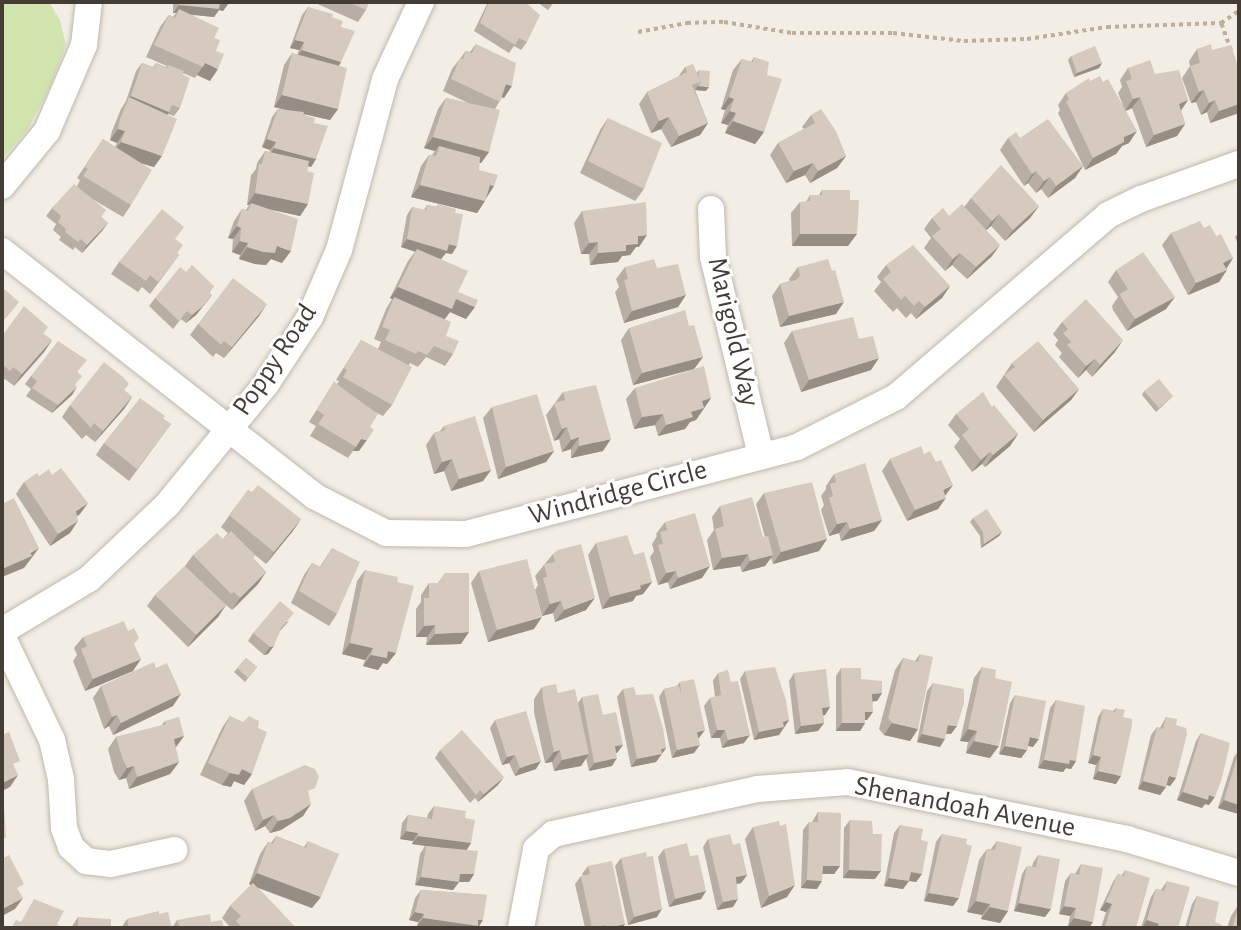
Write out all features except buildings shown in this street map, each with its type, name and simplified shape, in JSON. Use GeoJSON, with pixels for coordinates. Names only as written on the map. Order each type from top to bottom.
{"type":"FeatureCollection","features":[{"type":"Feature","properties":{"kind":"street"},"geometry":{"type":"LineString","coordinates":[[2,186],[47,131],[84,45],[89,2]]}},
{"type":"Feature","properties":{"kind":"street","name":"Poppy Road"},"geometry":{"type":"LineString","coordinates":[[2,634],[89,579],[167,505],[266,384],[310,317],[339,250],[385,79],[421,2]]}},
{"type":"Feature","properties":{"kind":"street","name":"Windridge Circle"},"geometry":{"type":"LineString","coordinates":[[2,251],[230,426],[314,496],[386,533],[466,534],[797,447],[896,397],[1108,215],[1141,199],[1239,164]]}},
{"type":"Feature","properties":{"kind":"street","name":"Marigold Way"},"geometry":{"type":"LineString","coordinates":[[711,209],[713,257],[761,455]]}},
{"type":"Feature","properties":{"kind":"street"},"geometry":{"type":"LineString","coordinates":[[2,634],[52,740],[61,779],[64,828],[71,847],[86,861],[111,864],[174,850]]}},
{"type":"Feature","properties":{"kind":"street","name":"Shenandoah Avenue"},"geometry":{"type":"LineString","coordinates":[[521,928],[536,849],[553,834],[757,789],[847,782],[1127,839],[1239,873]]}},
{"type":"Feature","properties":{"kind":"path"},"geometry":{"type":"LineString","coordinates":[[638,32],[687,23],[724,22],[792,33],[893,33],[964,41],[1027,39],[1107,27],[1221,23],[1239,11]]}},
{"type":"Feature","properties":{"kind":"path"},"geometry":{"type":"LineString","coordinates":[[1221,23],[1235,62]]}},
{"type":"Feature","properties":{"kind":"green space"},"geometry":{"type":"Polygon","coordinates":[[[2,2],[49,2],[60,20],[66,45],[50,87],[28,129],[2,159],[2,2]]]}}]}
